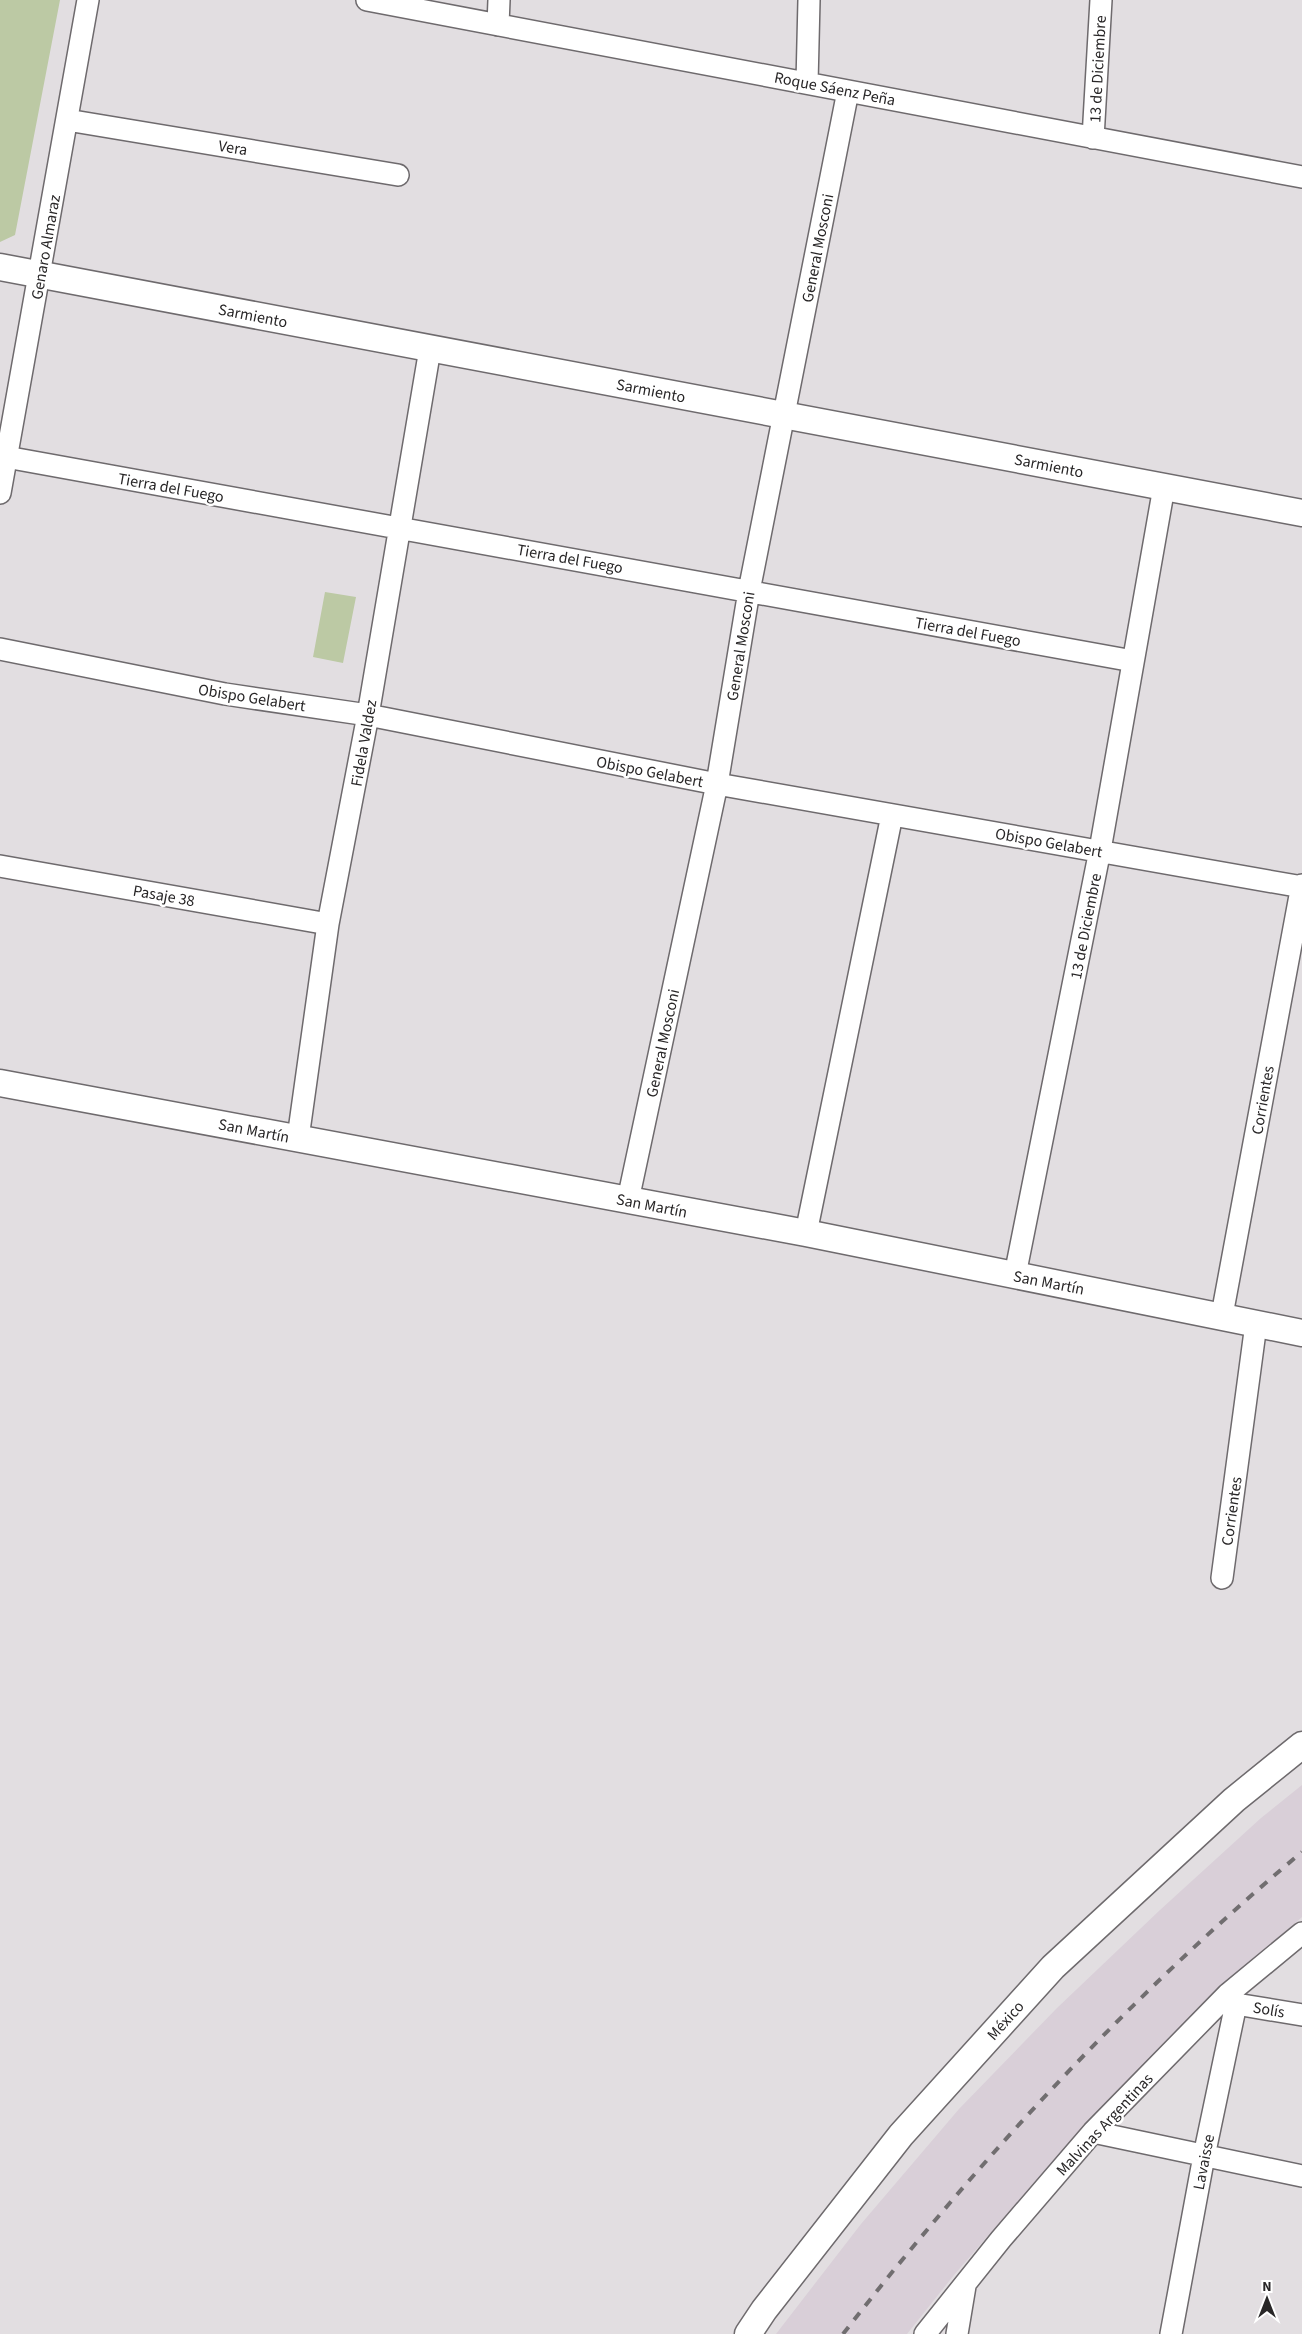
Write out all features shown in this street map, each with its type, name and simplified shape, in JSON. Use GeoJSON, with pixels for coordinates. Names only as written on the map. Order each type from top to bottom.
{"type":"FeatureCollection","features":[{"type":"Feature","properties":{"kind":"street","name":"Genaro Almaraz"},"geometry":{"type":"LineString","coordinates":[[0,493],[88,0]]}},
{"type":"Feature","properties":{"kind":"street","name":"Roque Sáenz Peña"},"geometry":{"type":"LineString","coordinates":[[367,0],[1302,177]]}},
{"type":"Feature","properties":{"kind":"street"},"geometry":{"type":"LineString","coordinates":[[498,0],[498,25]]}},
{"type":"Feature","properties":{"kind":"street"},"geometry":{"type":"LineString","coordinates":[[807,83],[809,0]]}},
{"type":"Feature","properties":{"kind":"street","name":"13 de Diciembre"},"geometry":{"type":"LineString","coordinates":[[1093,138],[1101,0]]}},
{"type":"Feature","properties":{"kind":"street","name":"General Mosconi"},"geometry":{"type":"LineString","coordinates":[[628,1200],[717,784],[749,591],[848,91]]}},
{"type":"Feature","properties":{"kind":"street","name":"Vera"},"geometry":{"type":"LineString","coordinates":[[67,120],[398,175]]}},
{"type":"Feature","properties":{"kind":"street","name":"Sarmiento"},"geometry":{"type":"LineString","coordinates":[[0,267],[1302,513]]}},
{"type":"Feature","properties":{"kind":"street","name":"Fidela Valdez"},"geometry":{"type":"LineString","coordinates":[[298,1138],[328,924],[368,715],[430,349]]}},
{"type":"Feature","properties":{"kind":"street","name":"Tierra del Fuego"},"geometry":{"type":"LineString","coordinates":[[6,458],[399,527],[1133,661]]}},
{"type":"Feature","properties":{"kind":"street","name":"13 de Diciembre"},"geometry":{"type":"LineString","coordinates":[[1015,1275],[1100,850],[1164,486]]}},
{"type":"Feature","properties":{"kind":"street","name":"Obispo Gelabert"},"geometry":{"type":"LineString","coordinates":[[0,649],[225,694],[368,715],[717,784],[1302,886]]}},
{"type":"Feature","properties":{"kind":"street"},"geometry":{"type":"LineString","coordinates":[[806,1233],[892,815]]}},
{"type":"Feature","properties":{"kind":"street","name":"Pasaje 38"},"geometry":{"type":"LineString","coordinates":[[0,866],[328,924]]}},
{"type":"Feature","properties":{"kind":"street","name":"Corrientes"},"geometry":{"type":"LineString","coordinates":[[1222,1315],[1302,886]]}},
{"type":"Feature","properties":{"kind":"street","name":"San Martín"},"geometry":{"type":"LineString","coordinates":[[0,1083],[806,1233],[1222,1315],[1302,1333]]}},
{"type":"Feature","properties":{"kind":"street","name":"Corrientes"},"geometry":{"type":"LineString","coordinates":[[1222,1578],[1256,1324]]}},
{"type":"Feature","properties":{"kind":"street","name":"México"},"geometry":{"type":"LineString","coordinates":[[748,2334],[764,2310],[901,2135],[1052,1967],[1234,1800],[1302,1745]]}},
{"type":"Feature","properties":{"kind":"street","name":"Malvinas Argentinas"},"geometry":{"type":"LineString","coordinates":[[925,2334],[1093,2132],[1302,1933]]}},
{"type":"Feature","properties":{"kind":"street","name":"Solís"},"geometry":{"type":"LineString","coordinates":[[1232,1999],[1302,2015]]}},
{"type":"Feature","properties":{"kind":"street","name":"Lavaisse"},"geometry":{"type":"LineString","coordinates":[[1171,2334],[1232,1999]]}},
{"type":"Feature","properties":{"kind":"street"},"geometry":{"type":"LineString","coordinates":[[1093,2132],[1302,2176]]}},
{"type":"Feature","properties":{"kind":"street"},"geometry":{"type":"LineString","coordinates":[[957,2334],[965,2284]]}},
{"type":"Feature","properties":{"kind":"shaded area"},"geometry":{"type":"Polygon","coordinates":[[[1302,1785],[1302,1917],[1254,1959],[1119,2091],[1047,2168],[954,2275],[907,2334],[776,2334],[861,2224],[959,2109],[1057,2008],[1160,1910],[1261,1818],[1302,1785]]]}},
{"type":"Feature","properties":{"kind":"green space"},"geometry":{"type":"Polygon","coordinates":[[[0,0],[60,0],[15,235],[0,242],[0,0]]]}},
{"type":"Feature","properties":{"kind":"green space"},"geometry":{"type":"Polygon","coordinates":[[[325,592],[356,597],[343,663],[313,657],[325,592]]]}},
{"type":"Feature","properties":{"kind":"railway"},"geometry":{"type":"LineString","coordinates":[[843,2334],[948,2205],[1060,2081],[1177,1963],[1302,1852]]}}]}
